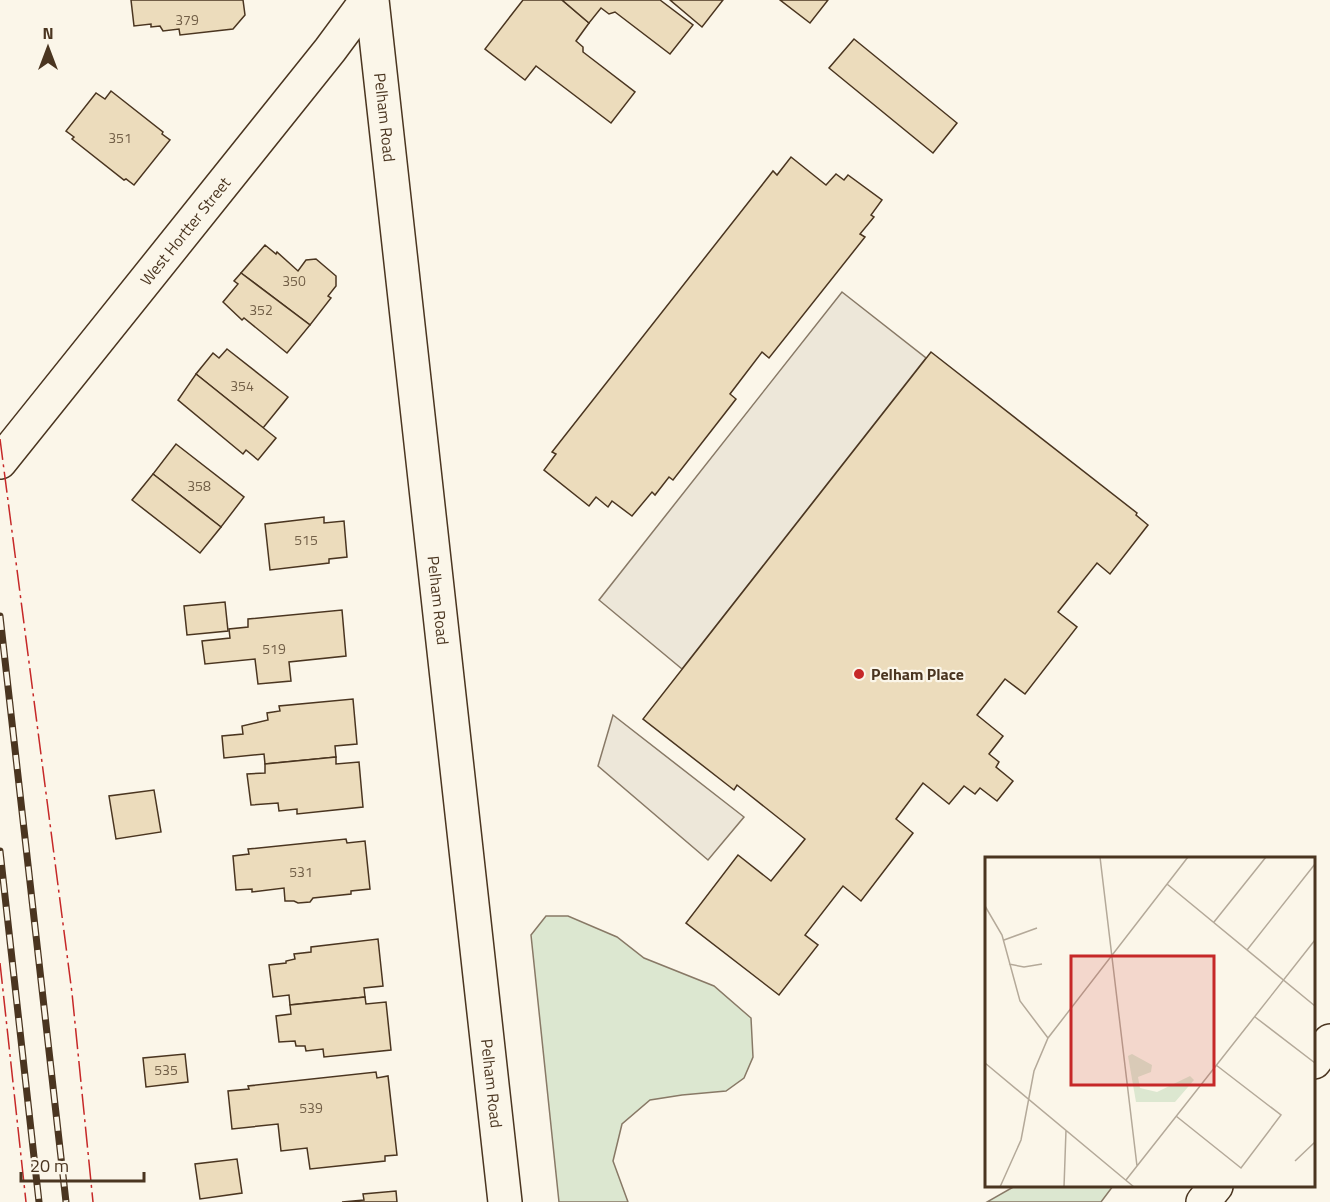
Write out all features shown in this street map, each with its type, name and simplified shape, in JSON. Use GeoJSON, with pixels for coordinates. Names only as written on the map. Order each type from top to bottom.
{"type":"FeatureCollection","features":[{"type":"Feature","properties":{"kind":"street","name":"West Hortter Street"},"geometry":{"type":"LineString","coordinates":[[0,462],[330,50],[367,0]]}},
{"type":"Feature","properties":{"kind":"street","name":"Pelham Road"},"geometry":{"type":"LineString","coordinates":[[372,0],[505,1202]]}},
{"type":"Feature","properties":{"kind":"street"},"geometry":{"type":"LineString","coordinates":[[1315,1061],[1330,1041]]}},
{"type":"Feature","properties":{"kind":"street"},"geometry":{"type":"LineString","coordinates":[[1203,1202],[1214,1187]]}},
{"type":"Feature","properties":{"kind":"green space"},"geometry":{"type":"Polygon","coordinates":[[[546,916],[568,916],[617,937],[644,958],[714,986],[751,1018],[753,1057],[744,1078],[726,1091],[650,1100],[622,1124],[613,1161],[628,1202],[559,1202],[531,935],[546,916]]]}},
{"type":"Feature","properties":{"kind":"green space"},"geometry":{"type":"Polygon","coordinates":[[[1013,1187],[1112,1187],[1101,1202],[987,1202],[1013,1187]]]}},
{"type":"Feature","properties":{"kind":"shaded area"},"geometry":{"type":"Polygon","coordinates":[[[842,292],[926,358],[682,669],[599,600],[842,292]]]}},
{"type":"Feature","properties":{"kind":"shaded area"},"geometry":{"type":"Polygon","coordinates":[[[613,715],[744,817],[708,860],[598,766],[613,715]]]}},
{"type":"Feature","properties":{"kind":"building"},"geometry":{"type":"Polygon","coordinates":[[[131,0],[243,0],[245,15],[233,29],[180,35],[179,29],[163,31],[160,26],[151,27],[151,24],[134,26],[131,0]]]}},
{"type":"Feature","properties":{"kind":"building"},"geometry":{"type":"Polygon","coordinates":[[[523,0],[562,0],[589,23],[576,41],[583,47],[583,52],[635,92],[611,123],[536,66],[525,80],[485,49],[523,0]]]}},
{"type":"Feature","properties":{"kind":"building"},"geometry":{"type":"Polygon","coordinates":[[[562,0],[660,0],[693,25],[670,54],[615,12],[609,14],[601,8],[589,23],[562,0]]]}},
{"type":"Feature","properties":{"kind":"building"},"geometry":{"type":"Polygon","coordinates":[[[670,0],[723,0],[702,27],[670,0]]]}},
{"type":"Feature","properties":{"kind":"building"},"geometry":{"type":"Polygon","coordinates":[[[780,0],[828,0],[810,23],[780,0]]]}},
{"type":"Feature","properties":{"kind":"building"},"geometry":{"type":"Polygon","coordinates":[[[854,39],[957,123],[933,153],[829,68],[854,39]]]}},
{"type":"Feature","properties":{"kind":"building"},"geometry":{"type":"Polygon","coordinates":[[[111,91],[170,140],[134,185],[124,180],[72,139],[74,137],[66,131],[96,93],[105,99],[111,91]]]}},
{"type":"Feature","properties":{"kind":"building"},"geometry":{"type":"Polygon","coordinates":[[[791,157],[826,185],[836,174],[844,180],[848,175],[882,200],[871,215],[874,217],[860,234],[865,237],[769,358],[762,352],[730,394],[736,399],[673,480],[669,477],[655,495],[652,492],[632,516],[612,501],[608,507],[596,497],[589,506],[544,470],[556,454],[552,452],[773,171],[777,175],[791,157]]]}},
{"type":"Feature","properties":{"kind":"building"},"geometry":{"type":"Polygon","coordinates":[[[265,245],[276,254],[277,252],[298,271],[306,260],[316,259],[336,276],[336,286],[328,296],[331,298],[310,325],[241,273],[265,245]]]}},
{"type":"Feature","properties":{"kind":"building"},"geometry":{"type":"Polygon","coordinates":[[[241,273],[310,325],[287,353],[244,318],[242,320],[223,302],[238,284],[234,281],[241,273]]]}},
{"type":"Feature","properties":{"kind":"building"},"geometry":{"type":"Polygon","coordinates":[[[227,349],[288,397],[263,428],[196,374],[213,353],[219,358],[227,349]]]}},
{"type":"Feature","properties":{"kind":"building","name":"Pelham Place"},"geometry":{"type":"Polygon","coordinates":[[[931,352],[1137,513],[1136,515],[1148,525],[1110,574],[1097,563],[1058,612],[1077,627],[1025,694],[1005,679],[977,715],[1003,736],[989,754],[999,762],[996,767],[1013,781],[997,801],[980,788],[975,794],[964,786],[949,804],[923,783],[896,819],[913,833],[861,901],[843,886],[805,935],[818,945],[779,995],[686,923],[738,855],[771,881],[805,839],[737,785],[734,790],[643,719],[931,352]]]}},
{"type":"Feature","properties":{"kind":"building"},"geometry":{"type":"Polygon","coordinates":[[[196,374],[276,438],[258,460],[246,450],[243,454],[178,400],[196,374]]]}},
{"type":"Feature","properties":{"kind":"building"},"geometry":{"type":"Polygon","coordinates":[[[176,444],[244,497],[221,527],[153,474],[176,444]]]}},
{"type":"Feature","properties":{"kind":"building"},"geometry":{"type":"Polygon","coordinates":[[[153,474],[221,527],[200,553],[132,500],[153,474]]]}},
{"type":"Feature","properties":{"kind":"building"},"geometry":{"type":"Polygon","coordinates":[[[324,517],[324,523],[344,521],[347,557],[329,559],[329,563],[270,570],[265,524],[324,517]]]}},
{"type":"Feature","properties":{"kind":"building"},"geometry":{"type":"Polygon","coordinates":[[[225,602],[228,631],[187,635],[184,606],[225,602]]]}},
{"type":"Feature","properties":{"kind":"building"},"geometry":{"type":"Polygon","coordinates":[[[342,610],[346,656],[289,662],[291,681],[258,684],[255,659],[205,664],[202,641],[230,638],[229,629],[248,627],[248,619],[342,610]]]}},
{"type":"Feature","properties":{"kind":"building"},"geometry":{"type":"Polygon","coordinates":[[[353,699],[357,744],[335,746],[336,757],[265,764],[264,754],[224,758],[222,736],[243,734],[242,726],[268,720],[267,713],[280,711],[279,706],[353,699]]]}},
{"type":"Feature","properties":{"kind":"building"},"geometry":{"type":"Polygon","coordinates":[[[336,757],[336,764],[359,762],[363,807],[297,814],[297,809],[279,811],[278,803],[251,805],[247,774],[265,773],[265,764],[336,757]]]}},
{"type":"Feature","properties":{"kind":"building"},"geometry":{"type":"Polygon","coordinates":[[[154,790],[161,832],[116,839],[109,796],[154,790]]]}},
{"type":"Feature","properties":{"kind":"building"},"geometry":{"type":"Polygon","coordinates":[[[346,839],[347,843],[365,841],[370,889],[351,891],[351,894],[313,898],[310,902],[298,903],[285,901],[284,888],[252,892],[252,889],[236,890],[233,856],[249,854],[248,849],[346,839]]]}},
{"type":"Feature","properties":{"kind":"building"},"geometry":{"type":"Polygon","coordinates":[[[378,939],[383,986],[364,988],[365,997],[290,1005],[289,995],[273,997],[269,965],[286,963],[286,961],[295,959],[294,954],[311,952],[311,947],[378,939]]]}},
{"type":"Feature","properties":{"kind":"building"},"geometry":{"type":"Polygon","coordinates":[[[365,997],[366,1004],[386,1002],[391,1050],[324,1057],[323,1049],[306,1051],[305,1046],[296,1046],[295,1041],[279,1042],[276,1016],[291,1014],[290,1005],[365,997]]]}},
{"type":"Feature","properties":{"kind":"building"},"geometry":{"type":"Polygon","coordinates":[[[185,1054],[188,1082],[146,1087],[143,1058],[185,1054]]]}},
{"type":"Feature","properties":{"kind":"building"},"geometry":{"type":"Polygon","coordinates":[[[376,1072],[377,1078],[388,1076],[397,1155],[385,1156],[385,1161],[310,1169],[307,1148],[281,1151],[278,1124],[232,1129],[228,1091],[249,1089],[248,1086],[376,1072]]]}},
{"type":"Feature","properties":{"kind":"building"},"geometry":{"type":"Polygon","coordinates":[[[237,1159],[242,1193],[200,1199],[195,1164],[237,1159]]]}},
{"type":"Feature","properties":{"kind":"building"},"geometry":{"type":"Polygon","coordinates":[[[396,1191],[397,1202],[342,1202],[364,1200],[363,1194],[396,1191]]]}},
{"type":"Feature","properties":{"kind":"railway"},"geometry":{"type":"LineString","coordinates":[[0,616],[66,1202]]}},
{"type":"Feature","properties":{"kind":"railway"},"geometry":{"type":"LineString","coordinates":[[0,851],[39,1202]]}},
{"type":"Feature","properties":{"kind":"power"},"geometry":{"type":"LineString","coordinates":[[0,439],[72,993],[93,1202]]}},
{"type":"Feature","properties":{"kind":"power"},"geometry":{"type":"LineString","coordinates":[[0,963],[26,1202]]}},
{"type":"Feature","properties":{"kind":"place","name":"Pelham Place"},"geometry":{"type":"Point","coordinates":[859,674]}}]}
